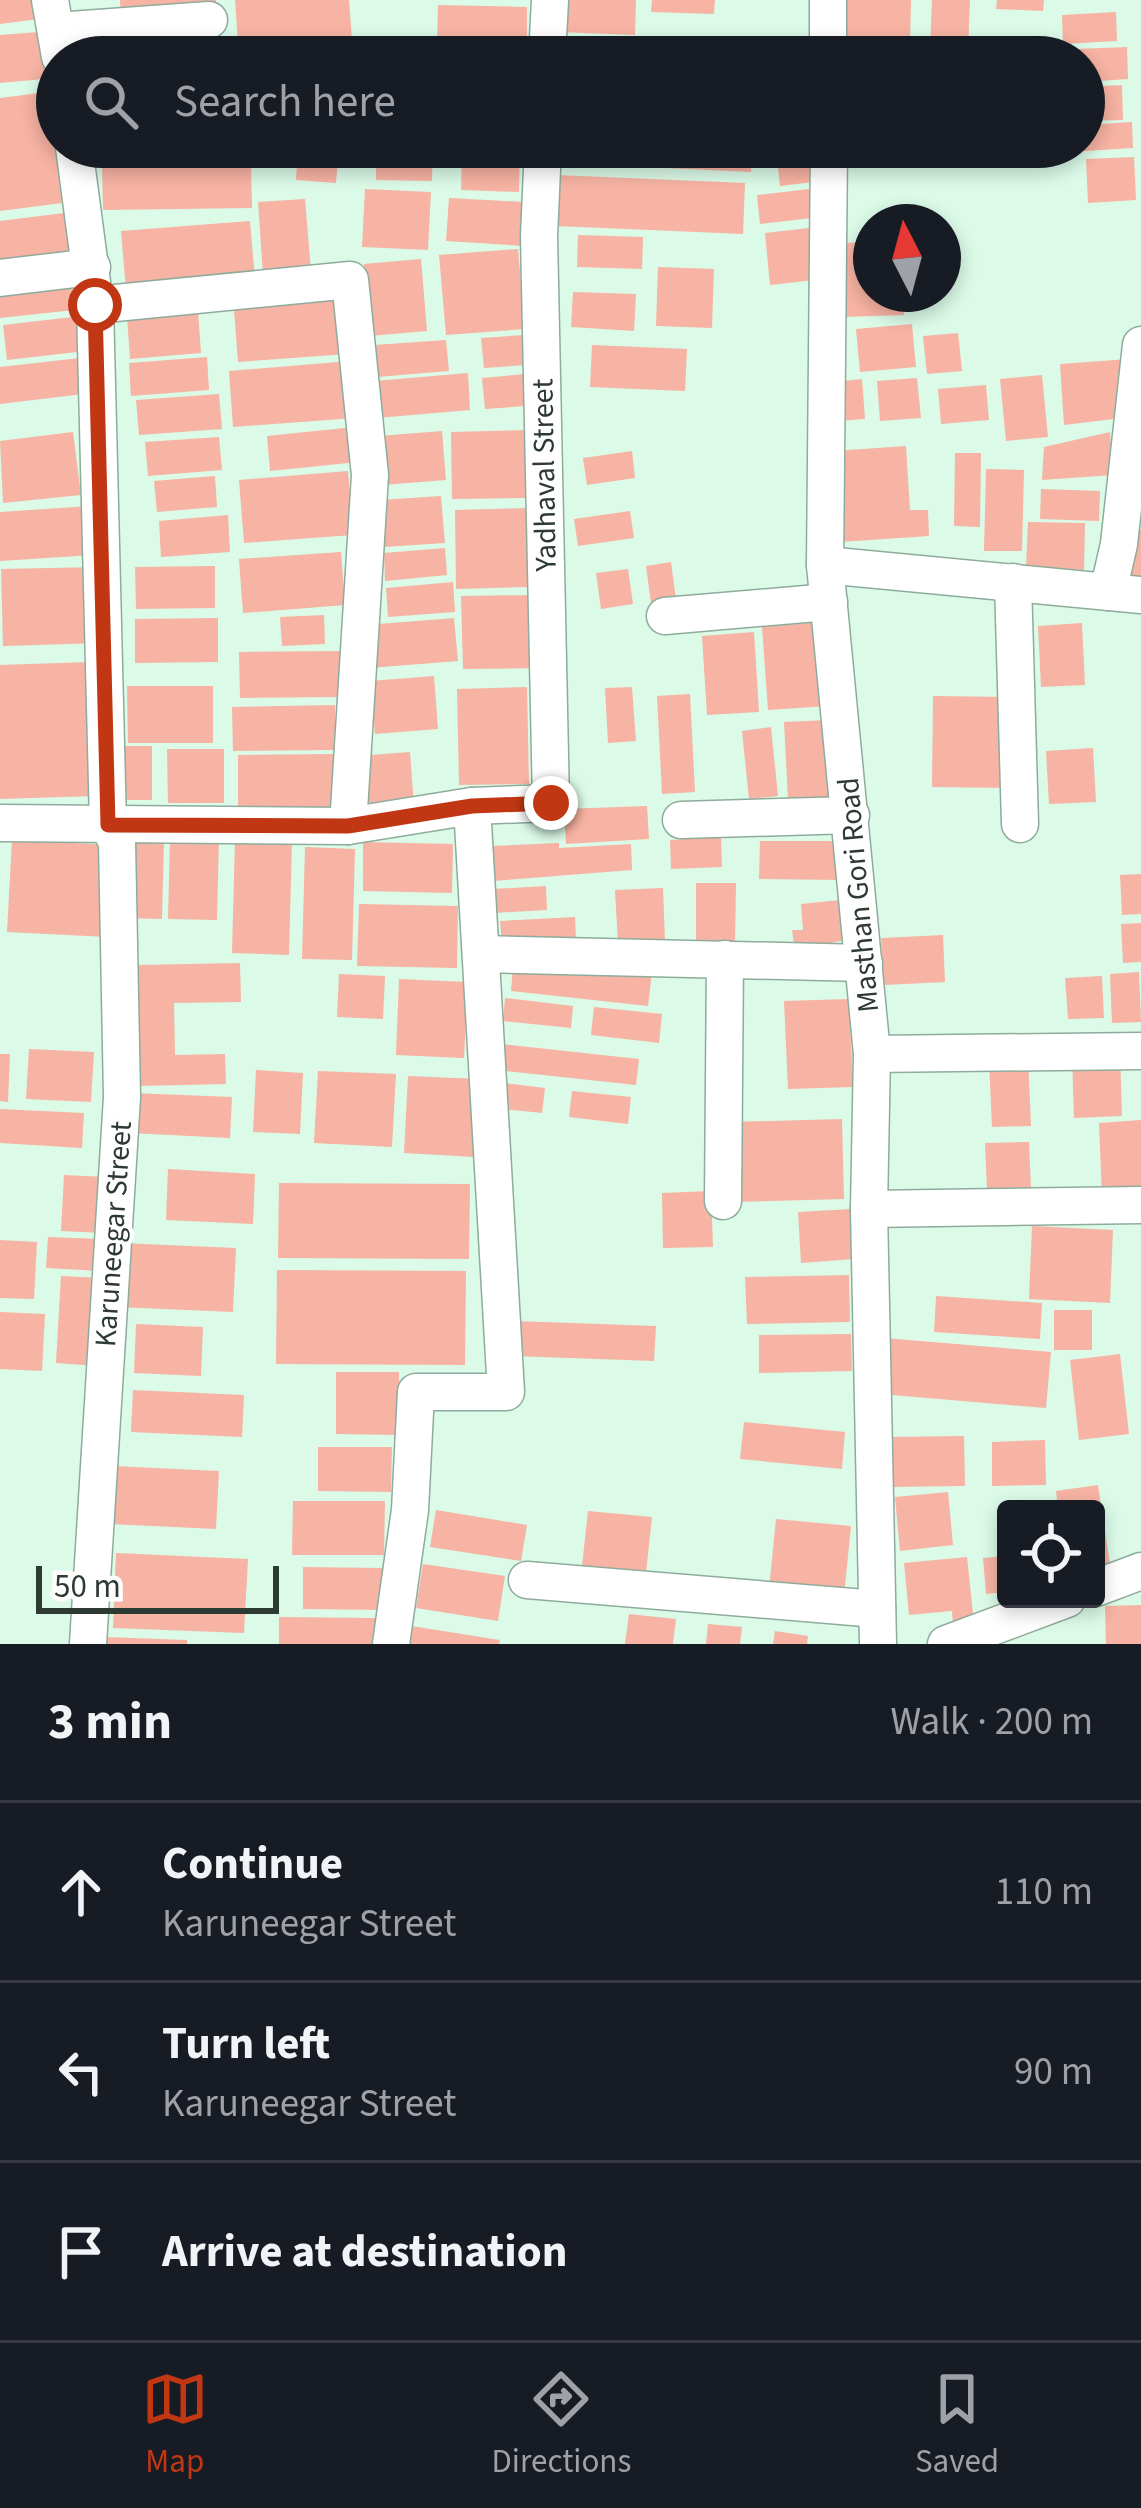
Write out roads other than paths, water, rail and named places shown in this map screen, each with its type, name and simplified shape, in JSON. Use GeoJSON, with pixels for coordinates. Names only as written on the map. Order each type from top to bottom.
{"type":"FeatureCollection","features":[{"type":"Feature","properties":{"kind":"street"},"geometry":{"type":"LineString","coordinates":[[549,36],[550,0]]}},
{"type":"Feature","properties":{"kind":"street"},"geometry":{"type":"LineString","coordinates":[[828,0],[828,36]]}},
{"type":"Feature","properties":{"kind":"street"},"geometry":{"type":"LineString","coordinates":[[56,29],[209,20]]}},
{"type":"Feature","properties":{"kind":"street","name":"Karuneegar Street"},"geometry":{"type":"LineString","coordinates":[[77,168],[95,305],[108,825],[117,842],[122,1097],[88,1644]]}},
{"type":"Feature","properties":{"kind":"street","name":"Yadhaval Street"},"geometry":{"type":"LineString","coordinates":[[472,806],[551,803],[539,236],[542,168]]}},
{"type":"Feature","properties":{"kind":"street","name":"Masthan Gori Road"},"geometry":{"type":"LineString","coordinates":[[829,168],[825,565],[872,1054],[868,1209],[877,1626]]}},
{"type":"Feature","properties":{"kind":"street"},"geometry":{"type":"LineString","coordinates":[[0,278],[92,267]]}},
{"type":"Feature","properties":{"kind":"street"},"geometry":{"type":"LineString","coordinates":[[95,305],[350,280],[370,475],[348,826]]}},
{"type":"Feature","properties":{"kind":"street"},"geometry":{"type":"LineString","coordinates":[[825,565],[1124,593],[1119,544],[1141,345]]}},
{"type":"Feature","properties":{"kind":"street"},"geometry":{"type":"LineString","coordinates":[[1013,583],[1020,824]]}},
{"type":"Feature","properties":{"kind":"street"},"geometry":{"type":"LineString","coordinates":[[665,616],[829,602]]}},
{"type":"Feature","properties":{"kind":"street"},"geometry":{"type":"LineString","coordinates":[[0,823],[348,826],[472,806],[506,1392],[416,1393],[410,1510],[391,1644]]}},
{"type":"Feature","properties":{"kind":"street"},"geometry":{"type":"LineString","coordinates":[[681,820],[851,815]]}},
{"type":"Feature","properties":{"kind":"street"},"geometry":{"type":"LineString","coordinates":[[481,954],[864,963]]}},
{"type":"Feature","properties":{"kind":"street"},"geometry":{"type":"LineString","coordinates":[[722,1201],[725,959]]}},
{"type":"Feature","properties":{"kind":"street"},"geometry":{"type":"LineString","coordinates":[[872,1054],[1141,1051]]}},
{"type":"Feature","properties":{"kind":"street"},"geometry":{"type":"LineString","coordinates":[[868,1209],[1141,1205]]}},
{"type":"Feature","properties":{"kind":"street"},"geometry":{"type":"LineString","coordinates":[[1105,1585],[1141,1571]]}},
{"type":"Feature","properties":{"kind":"street"},"geometry":{"type":"LineString","coordinates":[[527,1580],[877,1626]]}},
{"type":"Feature","properties":{"kind":"street"},"geometry":{"type":"LineString","coordinates":[[946,1644],[1043,1608]]}}]}
